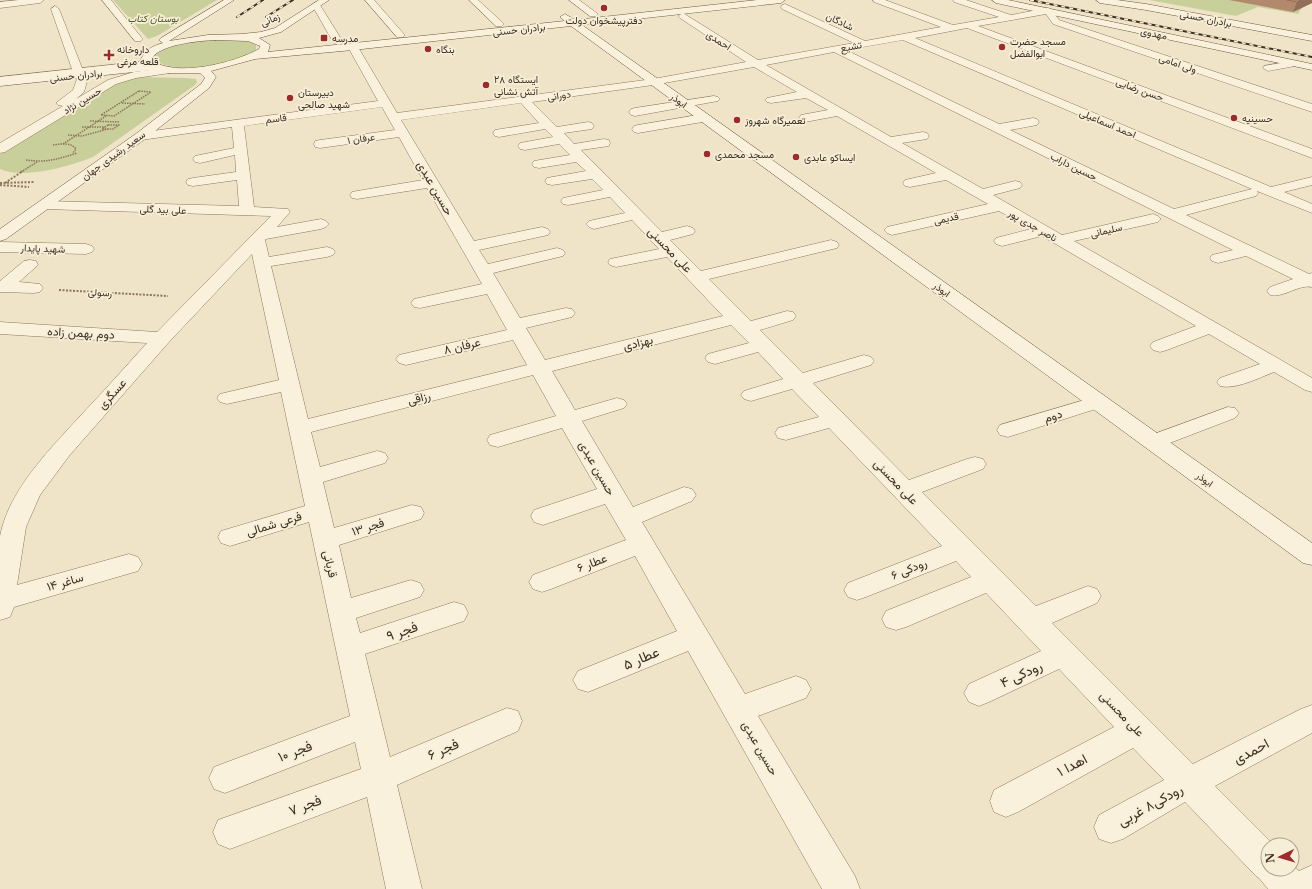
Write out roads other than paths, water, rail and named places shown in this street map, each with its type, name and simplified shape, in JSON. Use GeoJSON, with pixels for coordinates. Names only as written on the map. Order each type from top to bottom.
{"type":"FeatureCollection","features":[{"type":"Feature","properties":{"kind":"street"},"geometry":{"type":"LineString","coordinates":[[0,6],[40,0]]}},
{"type":"Feature","properties":{"kind":"street"},"geometry":{"type":"LineString","coordinates":[[106,0],[138,39]]}},
{"type":"Feature","properties":{"kind":"street"},"geometry":{"type":"LineString","coordinates":[[157,49],[156,46],[161,41],[230,0]]}},
{"type":"Feature","properties":{"kind":"street"},"geometry":{"type":"LineString","coordinates":[[215,37],[199,30],[198,26],[203,20],[238,0]]}},
{"type":"Feature","properties":{"kind":"street"},"geometry":{"type":"LineString","coordinates":[[368,0],[400,35]]}},
{"type":"Feature","properties":{"kind":"street"},"geometry":{"type":"LineString","coordinates":[[473,0],[499,24]]}},
{"type":"Feature","properties":{"kind":"street"},"geometry":{"type":"LineString","coordinates":[[573,0],[593,14]]}},
{"type":"Feature","properties":{"kind":"street","name":"برادران حسنی"},"geometry":{"type":"LineString","coordinates":[[170,70],[202,69],[234,64],[257,56],[346,44],[568,20],[593,14],[731,0]]}},
{"type":"Feature","properties":{"kind":"street"},"geometry":{"type":"LineString","coordinates":[[877,0],[951,28]]}},
{"type":"Feature","properties":{"kind":"street"},"geometry":{"type":"LineString","coordinates":[[957,0],[1009,18]]}},
{"type":"Feature","properties":{"kind":"street","name":"مهدوی"},"geometry":{"type":"LineString","coordinates":[[996,0],[1312,67]]}},
{"type":"Feature","properties":{"kind":"street","name":"برادران حسنی"},"geometry":{"type":"LineString","coordinates":[[1100,0],[1148,4],[1312,38]]}},
{"type":"Feature","properties":{"kind":"street","name":"برادران حسنی"},"geometry":{"type":"LineString","coordinates":[[1126,0],[1312,32]]}},
{"type":"Feature","properties":{"kind":"street","name":"زمانی"},"geometry":{"type":"LineString","coordinates":[[241,37],[262,35],[278,30],[320,3]]}},
{"type":"Feature","properties":{"kind":"street","name":"حسین عبدی"},"geometry":{"type":"LineString","coordinates":[[320,3],[394,118],[842,889]]}},
{"type":"Feature","properties":{"kind":"street","name":"برادران حسنی"},"geometry":{"type":"LineString","coordinates":[[241,37],[277,43],[346,44],[400,35],[478,30],[499,24],[783,4]]}},
{"type":"Feature","properties":{"kind":"street","name":"شادگان"},"geometry":{"type":"LineString","coordinates":[[783,4],[864,44]]}},
{"type":"Feature","properties":{"kind":"street"},"geometry":{"type":"LineString","coordinates":[[0,135],[63,102],[78,92],[83,78],[79,73],[56,8]]}},
{"type":"Feature","properties":{"kind":"street"},"geometry":{"type":"LineString","coordinates":[[1042,25],[1056,22],[1048,11]]}},
{"type":"Feature","properties":{"kind":"street","name":"تشیع"},"geometry":{"type":"LineString","coordinates":[[653,82],[1048,11]]}},
{"type":"Feature","properties":{"kind":"street","name":"احمدی"},"geometry":{"type":"LineString","coordinates":[[683,16],[755,63]]}},
{"type":"Feature","properties":{"kind":"street","name":"ابوذر"},"geometry":{"type":"LineString","coordinates":[[568,20],[1312,556]]}},
{"type":"Feature","properties":{"kind":"street","name":"ولی امامی"},"geometry":{"type":"LineString","coordinates":[[1056,22],[1312,108]]}},
{"type":"Feature","properties":{"kind":"street","name":"حسن رضایی"},"geometry":{"type":"LineString","coordinates":[[968,25],[1310,151]]}},
{"type":"Feature","properties":{"kind":"street"},"geometry":{"type":"LineString","coordinates":[[170,70],[150,65],[145,61],[145,57],[157,49],[183,41],[215,37],[241,37]]}},
{"type":"Feature","properties":{"kind":"street","name":"احمد اسماعیلی"},"geometry":{"type":"LineString","coordinates":[[904,37],[1271,191],[1310,213]]}},
{"type":"Feature","properties":{"kind":"street"},"geometry":{"type":"LineString","coordinates":[[257,56],[264,50],[265,45],[259,41]]}},
{"type":"Feature","properties":{"kind":"street","name":"حسین داراب"},"geometry":{"type":"LineString","coordinates":[[835,49],[1310,280]]}},
{"type":"Feature","properties":{"kind":"street"},"geometry":{"type":"LineString","coordinates":[[1166,59],[1189,54]]}},
{"type":"Feature","properties":{"kind":"street"},"geometry":{"type":"LineString","coordinates":[[1277,59],[1312,70]]}},
{"type":"Feature","properties":{"kind":"street"},"geometry":{"type":"LineString","coordinates":[[940,66],[962,61]]}},
{"type":"Feature","properties":{"kind":"street","name":"ناصر جدی پور"},"geometry":{"type":"LineString","coordinates":[[755,63],[1312,386]]}},
{"type":"Feature","properties":{"kind":"street"},"geometry":{"type":"LineString","coordinates":[[1268,68],[1291,64]]}},
{"type":"Feature","properties":{"kind":"street","name":"برادران حسنی"},"geometry":{"type":"LineString","coordinates":[[0,83],[150,65]]}},
{"type":"Feature","properties":{"kind":"street","name":"سعید رشیدی جهان"},"geometry":{"type":"LineString","coordinates":[[0,236],[141,136],[205,86],[211,77],[202,69]]}},
{"type":"Feature","properties":{"kind":"street","name":"حسین نژاد"},"geometry":{"type":"LineString","coordinates":[[0,149],[112,82],[134,75],[170,70]]}},
{"type":"Feature","properties":{"kind":"street"},"geometry":{"type":"LineString","coordinates":[[964,75],[984,70]]}},
{"type":"Feature","properties":{"kind":"street"},"geometry":{"type":"LineString","coordinates":[[863,76],[882,72]]}},
{"type":"Feature","properties":{"kind":"street"},"geometry":{"type":"LineString","coordinates":[[991,85],[1010,81]]}},
{"type":"Feature","properties":{"kind":"street","name":"دورانی"},"geometry":{"type":"LineString","coordinates":[[394,118],[653,82]]}},
{"type":"Feature","properties":{"kind":"street"},"geometry":{"type":"LineString","coordinates":[[765,90],[793,86]]}},
{"type":"Feature","properties":{"kind":"street"},"geometry":{"type":"LineString","coordinates":[[771,100],[807,94]]}},
{"type":"Feature","properties":{"kind":"street"},"geometry":{"type":"LineString","coordinates":[[1055,100],[1075,96]]}},
{"type":"Feature","properties":{"kind":"street"},"geometry":{"type":"LineString","coordinates":[[635,112],[714,99]]}},
{"type":"Feature","properties":{"kind":"street","name":"علی محسنی"},"geometry":{"type":"LineString","coordinates":[[524,100],[1260,856]]}},
{"type":"Feature","properties":{"kind":"street"},"geometry":{"type":"LineString","coordinates":[[805,118],[838,112]]}},
{"type":"Feature","properties":{"kind":"street","name":"قاسم"},"geometry":{"type":"LineString","coordinates":[[141,136],[238,123],[394,118]]}},
{"type":"Feature","properties":{"kind":"street","name":"عرفان ۱"},"geometry":{"type":"LineString","coordinates":[[320,144],[394,118]]}},
{"type":"Feature","properties":{"kind":"street"},"geometry":{"type":"LineString","coordinates":[[638,129],[704,118]]}},
{"type":"Feature","properties":{"kind":"street"},"geometry":{"type":"LineString","coordinates":[[998,128],[1033,122]]}},
{"type":"Feature","properties":{"kind":"street"},"geometry":{"type":"LineString","coordinates":[[238,123],[247,211]]}},
{"type":"Feature","properties":{"kind":"street"},"geometry":{"type":"LineString","coordinates":[[539,164],[563,140],[588,126]]}},
{"type":"Feature","properties":{"kind":"street"},"geometry":{"type":"LineString","coordinates":[[0,135],[29,131]]}},
{"type":"Feature","properties":{"kind":"street"},"geometry":{"type":"LineString","coordinates":[[498,133],[604,143]]}},
{"type":"Feature","properties":{"kind":"street"},"geometry":{"type":"LineString","coordinates":[[890,142],[923,136]]}},
{"type":"Feature","properties":{"kind":"street"},"geometry":{"type":"LineString","coordinates":[[525,146],[563,140]]}},
{"type":"Feature","properties":{"kind":"street"},"geometry":{"type":"LineString","coordinates":[[200,159],[241,150]]}},
{"type":"Feature","properties":{"kind":"street"},"geometry":{"type":"LineString","coordinates":[[552,181],[596,174]]}},
{"type":"Feature","properties":{"kind":"street"},"geometry":{"type":"LineString","coordinates":[[193,182],[243,175]]}},
{"type":"Feature","properties":{"kind":"street"},"geometry":{"type":"LineString","coordinates":[[910,183],[948,175]]}},
{"type":"Feature","properties":{"kind":"street"},"geometry":{"type":"LineString","coordinates":[[1271,191],[1312,181]]}},
{"type":"Feature","properties":{"kind":"street"},"geometry":{"type":"LineString","coordinates":[[357,195],[432,183]]}},
{"type":"Feature","properties":{"kind":"street"},"geometry":{"type":"LineString","coordinates":[[981,194],[1016,185]]}},
{"type":"Feature","properties":{"kind":"street"},"geometry":{"type":"LineString","coordinates":[[568,201],[614,192]]}},
{"type":"Feature","properties":{"kind":"street"},"geometry":{"type":"LineString","coordinates":[[1172,214],[1251,194]]}},
{"type":"Feature","properties":{"kind":"street","name":"علی بید گلی"},"geometry":{"type":"LineString","coordinates":[[44,205],[283,212]]}},
{"type":"Feature","properties":{"kind":"street","name":"قدیمی"},"geometry":{"type":"LineString","coordinates":[[892,230],[1001,206]]}},
{"type":"Feature","properties":{"kind":"street","name":"عسگری"},"geometry":{"type":"LineString","coordinates":[[1,605],[7,527],[28,493],[61,451],[162,338],[200,298],[260,246],[283,212]]}},
{"type":"Feature","properties":{"kind":"street"},"geometry":{"type":"LineString","coordinates":[[594,224],[636,215]]}},
{"type":"Feature","properties":{"kind":"street","name":"سلیمانی"},"geometry":{"type":"LineString","coordinates":[[1060,240],[1153,219]]}},
{"type":"Feature","properties":{"kind":"street"},"geometry":{"type":"LineString","coordinates":[[260,246],[321,224]]}},
{"type":"Feature","properties":{"kind":"street"},"geometry":{"type":"LineString","coordinates":[[1002,241],[1043,230]]}},
{"type":"Feature","properties":{"kind":"street"},"geometry":{"type":"LineString","coordinates":[[616,262],[665,245],[687,231]]}},
{"type":"Feature","properties":{"kind":"street"},"geometry":{"type":"LineString","coordinates":[[469,247],[542,232]]}},
{"type":"Feature","properties":{"kind":"street"},"geometry":{"type":"LineString","coordinates":[[697,277],[831,245]]}},
{"type":"Feature","properties":{"kind":"street"},"geometry":{"type":"LineString","coordinates":[[260,246],[327,252]]}},
{"type":"Feature","properties":{"kind":"street","name":"قربانی"},"geometry":{"type":"LineString","coordinates":[[260,246],[318,511],[404,889]]}},
{"type":"Feature","properties":{"kind":"street","name":"شهید پایدار"},"geometry":{"type":"LineString","coordinates":[[0,247],[86,250]]}},
{"type":"Feature","properties":{"kind":"street"},"geometry":{"type":"LineString","coordinates":[[1218,258],[1248,251]]}},
{"type":"Feature","properties":{"kind":"street"},"geometry":{"type":"LineString","coordinates":[[420,303],[557,253]]}},
{"type":"Feature","properties":{"kind":"street"},"geometry":{"type":"LineString","coordinates":[[1,287],[30,265]]}},
{"type":"Feature","properties":{"kind":"street"},"geometry":{"type":"LineString","coordinates":[[1276,291],[1310,280]]}},
{"type":"Feature","properties":{"kind":"street"},"geometry":{"type":"LineString","coordinates":[[1,287],[34,288]]}},
{"type":"Feature","properties":{"kind":"street","name":"عرفان ۸"},"geometry":{"type":"LineString","coordinates":[[406,359],[517,329],[566,313]]}},
{"type":"Feature","properties":{"kind":"street","name":"بهزادی"},"geometry":{"type":"LineString","coordinates":[[539,367],[741,323],[787,316]]}},
{"type":"Feature","properties":{"kind":"street"},"geometry":{"type":"LineString","coordinates":[[1160,346],[1211,327]]}},
{"type":"Feature","properties":{"kind":"street"},"geometry":{"type":"LineString","coordinates":[[0,343],[8,329]]}},
{"type":"Feature","properties":{"kind":"street","name":"دوم بهمن زاده"},"geometry":{"type":"LineString","coordinates":[[8,329],[162,338]]}},
{"type":"Feature","properties":{"kind":"street"},"geometry":{"type":"LineString","coordinates":[[715,358],[763,345]]}},
{"type":"Feature","properties":{"kind":"street"},"geometry":{"type":"LineString","coordinates":[[751,395],[799,382],[864,361]]}},
{"type":"Feature","properties":{"kind":"street"},"geometry":{"type":"LineString","coordinates":[[1227,382],[1276,365]]}},
{"type":"Feature","properties":{"kind":"street","name":"رزاقی"},"geometry":{"type":"LineString","coordinates":[[300,428],[539,367]]}},
{"type":"Feature","properties":{"kind":"street"},"geometry":{"type":"LineString","coordinates":[[227,398],[290,384]]}},
{"type":"Feature","properties":{"kind":"street","name":"دوم"},"geometry":{"type":"LineString","coordinates":[[1008,430],[1098,402]]}},
{"type":"Feature","properties":{"kind":"street"},"geometry":{"type":"LineString","coordinates":[[498,440],[617,404]]}},
{"type":"Feature","properties":{"kind":"street"},"geometry":{"type":"LineString","coordinates":[[1154,442],[1228,413]]}},
{"type":"Feature","properties":{"kind":"street"},"geometry":{"type":"LineString","coordinates":[[786,433],[835,419]]}},
{"type":"Feature","properties":{"kind":"street"},"geometry":{"type":"LineString","coordinates":[[311,478],[377,458]]}},
{"type":"Feature","properties":{"kind":"street"},"geometry":{"type":"LineString","coordinates":[[904,490],[975,464]]}},
{"type":"Feature","properties":{"kind":"street"},"geometry":{"type":"LineString","coordinates":[[543,516],[612,493]]}},
{"type":"Feature","properties":{"kind":"street"},"geometry":{"type":"LineString","coordinates":[[627,519],[684,495]]}},
{"type":"Feature","properties":{"kind":"street","name":"فرعی شمالی"},"geometry":{"type":"LineString","coordinates":[[230,538],[318,511]]}},
{"type":"Feature","properties":{"kind":"street","name":"فجر ۱۳"},"geometry":{"type":"LineString","coordinates":[[325,540],[412,514]]}},
{"type":"Feature","properties":{"kind":"street","name":"عطار ۶"},"geometry":{"type":"LineString","coordinates":[[542,582],[641,544]]}},
{"type":"Feature","properties":{"kind":"street","name":"رودکی ۶"},"geometry":{"type":"LineString","coordinates":[[857,590],[961,549]]}},
{"type":"Feature","properties":{"kind":"street","name":"ساغر ۱۴"},"geometry":{"type":"LineString","coordinates":[[1,605],[129,564]]}},
{"type":"Feature","properties":{"kind":"street"},"geometry":{"type":"LineString","coordinates":[[896,619],[991,580]]}},
{"type":"Feature","properties":{"kind":"street"},"geometry":{"type":"LineString","coordinates":[[342,612],[411,590]]}},
{"type":"Feature","properties":{"kind":"street"},"geometry":{"type":"LineString","coordinates":[[1031,620],[1088,596]]}},
{"type":"Feature","properties":{"kind":"street","name":"فجر ۹"},"geometry":{"type":"LineString","coordinates":[[349,648],[454,613]]}},
{"type":"Feature","properties":{"kind":"street","name":"عطار ۵"},"geometry":{"type":"LineString","coordinates":[[588,680],[695,636]]}},
{"type":"Feature","properties":{"kind":"street","name":"رودکی ۴"},"geometry":{"type":"LineString","coordinates":[[979,693],[1063,654]]}},
{"type":"Feature","properties":{"kind":"street"},"geometry":{"type":"LineString","coordinates":[[738,710],[796,689]]}},
{"type":"Feature","properties":{"kind":"street","name":"احمدی"},"geometry":{"type":"LineString","coordinates":[[1189,783],[1312,718]]}},
{"type":"Feature","properties":{"kind":"street","name":"فجر ۶"},"geometry":{"type":"LineString","coordinates":[[379,777],[507,722]]}},
{"type":"Feature","properties":{"kind":"street","name":"فجر ۱۰"},"geometry":{"type":"LineString","coordinates":[[225,778],[366,724]]}},
{"type":"Feature","properties":{"kind":"street","name":"اهدا ۱"},"geometry":{"type":"LineString","coordinates":[[1006,801],[1137,730]]}},
{"type":"Feature","properties":{"kind":"street","name":"فجر ۷"},"geometry":{"type":"LineString","coordinates":[[230,832],[379,777]]}},
{"type":"Feature","properties":{"kind":"street","name":"رودکی۸ غربی"},"geometry":{"type":"LineString","coordinates":[[1111,827],[1189,783]]}},
{"type":"Feature","properties":{"kind":"street"},"geometry":{"type":"LineString","coordinates":[[1281,877],[1292,889]]}},
{"type":"Feature","properties":{"kind":"street"},"geometry":{"type":"LineString","coordinates":[[1302,889],[1312,883]]}},
{"type":"Feature","properties":{"kind":"lane"},"geometry":{"type":"LineString","coordinates":[[0,80],[79,73]]}},
{"type":"Feature","properties":{"kind":"railway"},"geometry":{"type":"LineString","coordinates":[[237,17],[263,0]]}},
{"type":"Feature","properties":{"kind":"railway"},"geometry":{"type":"LineString","coordinates":[[266,17],[293,0]]}},
{"type":"Feature","properties":{"kind":"railway"},"geometry":{"type":"LineString","coordinates":[[1030,0],[1312,57]]}},
{"type":"Feature","properties":{"kind":"place","name":"دفترپیشخوان دولت"},"geometry":{"type":"Point","coordinates":[604,8]}},
{"type":"Feature","properties":{"kind":"place","name":"مدرسه"},"geometry":{"type":"Point","coordinates":[324,38]}},
{"type":"Feature","properties":{"kind":"place","name":"مسجد حضرت ابوالفضل"},"geometry":{"type":"Point","coordinates":[1002,47]}},
{"type":"Feature","properties":{"kind":"place","name":"بنگاه"},"geometry":{"type":"Point","coordinates":[428,49]}},
{"type":"Feature","properties":{"kind":"place","name":"داروخانه قلعه مرغی"},"geometry":{"type":"Point","coordinates":[109,55]}},
{"type":"Feature","properties":{"kind":"place","name":"ایستگاه ۲۸ آتش نشانی"},"geometry":{"type":"Point","coordinates":[486,85]}},
{"type":"Feature","properties":{"kind":"place","name":"دبیرستان شهید صالحی"},"geometry":{"type":"Point","coordinates":[290,98]}},
{"type":"Feature","properties":{"kind":"place","name":"حسینیه"},"geometry":{"type":"Point","coordinates":[1234,118]}},
{"type":"Feature","properties":{"kind":"place","name":"تعمیرگاه شهروز"},"geometry":{"type":"Point","coordinates":[737,120]}},
{"type":"Feature","properties":{"kind":"place","name":"مسجد محمدی"},"geometry":{"type":"Point","coordinates":[707,154]}},
{"type":"Feature","properties":{"kind":"place","name":"ایساکو عابدی"},"geometry":{"type":"Point","coordinates":[796,157]}},
{"type":"Feature","properties":{"kind":"park label","name":"بوستان کتاب"},"geometry":{"type":"Point","coordinates":[153,18]}}]}
